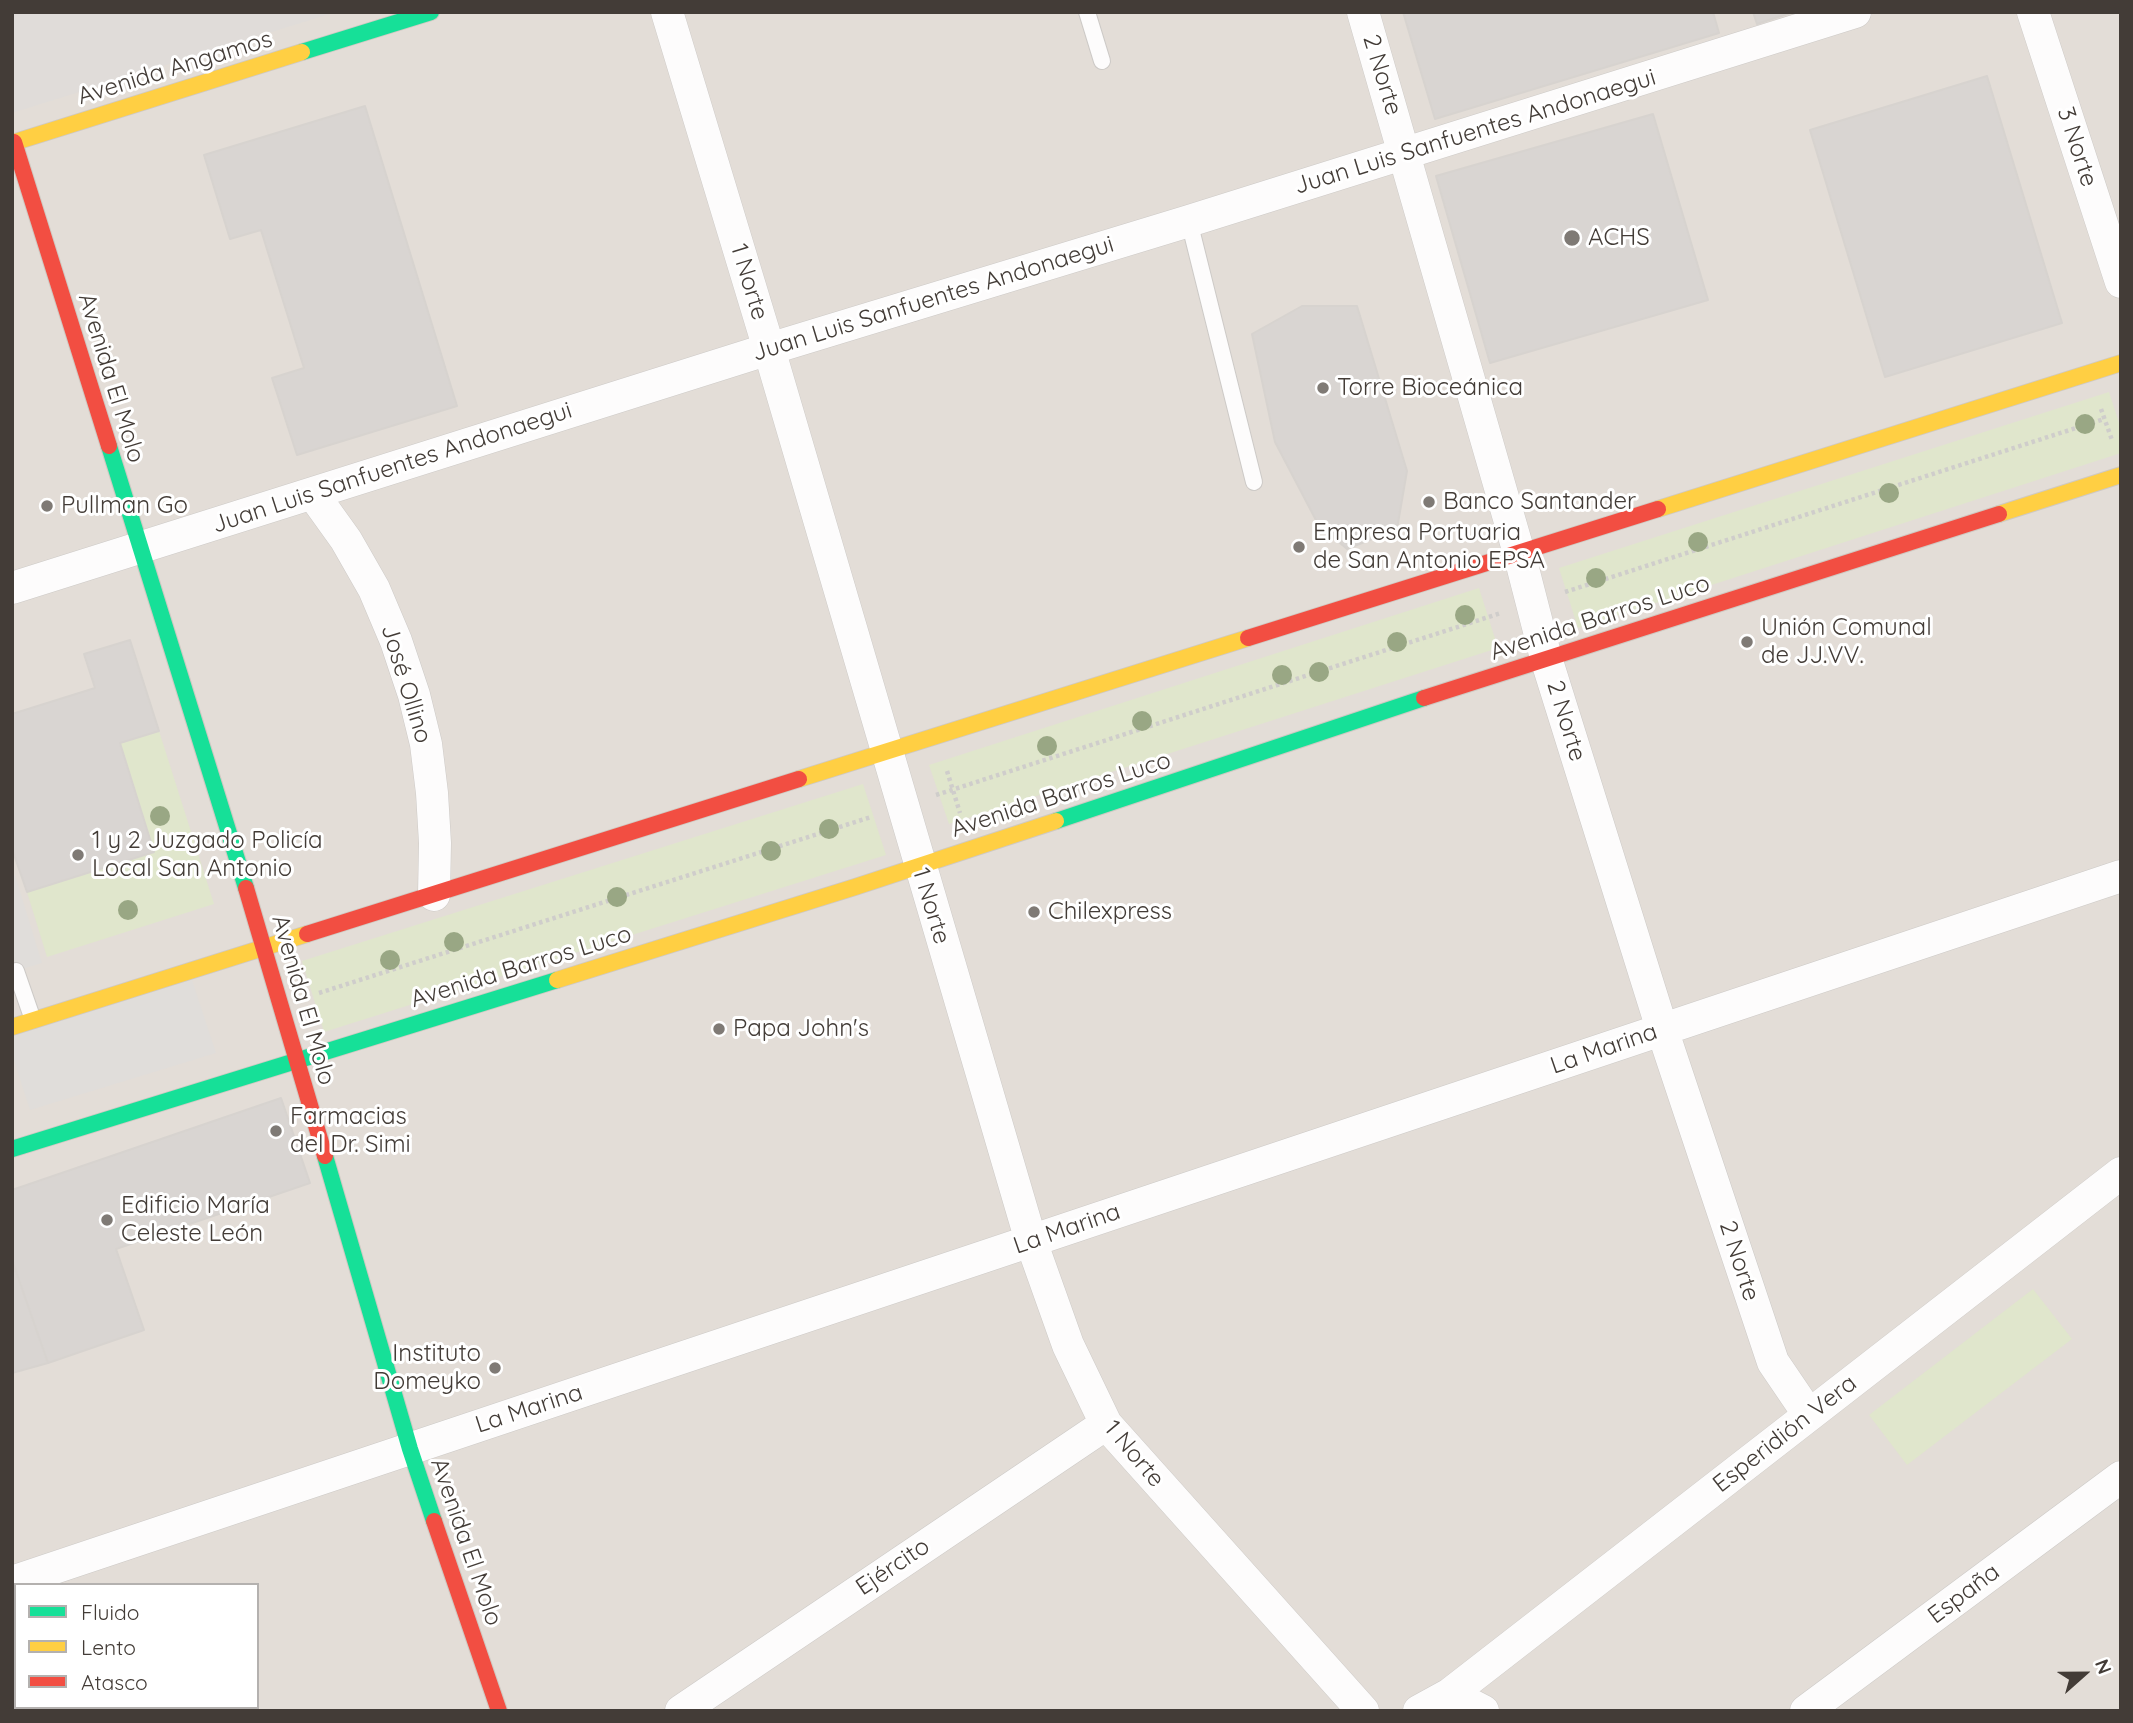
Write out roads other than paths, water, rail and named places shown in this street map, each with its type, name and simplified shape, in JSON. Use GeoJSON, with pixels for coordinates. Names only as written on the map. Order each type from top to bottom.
{"type":"FeatureCollection","features":[{"type":"Feature","properties":{"kind":"main road","name":"Avenida Angamos"},"geometry":{"type":"LineString","coordinates":[[13,142],[431,12]]}},
{"type":"Feature","properties":{"kind":"main road","name":"Avenida El Molo"},"geometry":{"type":"LineString","coordinates":[[13,142],[265,948],[411,1449],[499,1711]]}},
{"type":"Feature","properties":{"kind":"main road"},"geometry":{"type":"LineString","coordinates":[[12,1027],[2121,363]]}},
{"type":"Feature","properties":{"kind":"main road","name":"Avenida Barros Luco"},"geometry":{"type":"LineString","coordinates":[[17,1143],[297,1060],[919,866],[1546,658],[2121,475]]}},
{"type":"Feature","properties":{"kind":"street","name":"1 Norte"},"geometry":{"type":"LineString","coordinates":[[667,12],[1031,1241],[1068,1345],[1106,1424],[1363,1711]]}},
{"type":"Feature","properties":{"kind":"street","name":"2 Norte"},"geometry":{"type":"LineString","coordinates":[[1363,12],[1519,553],[1546,658],[1662,1030],[1773,1362],[1809,1415]]}},
{"type":"Feature","properties":{"kind":"street","name":"Juan Luis Sanfuentes Andonaegui"},"geometry":{"type":"LineString","coordinates":[[12,588],[769,349],[1405,154],[1855,12]]}},
{"type":"Feature","properties":{"kind":"street","name":"3 Norte"},"geometry":{"type":"LineString","coordinates":[[2033,12],[2121,282]]}},
{"type":"Feature","properties":{"kind":"street","name":"José Ollino"},"geometry":{"type":"LineString","coordinates":[[313,494],[346,540],[374,589],[396,641],[414,695],[426,744],[432,793],[434,895]]}},
{"type":"Feature","properties":{"kind":"street","name":"La Marina"},"geometry":{"type":"LineString","coordinates":[[12,1582],[2121,876]]}},
{"type":"Feature","properties":{"kind":"street","name":"Esperidión Vera"},"geometry":{"type":"LineString","coordinates":[[1419,1711],[1450,1694],[2121,1173]]}},
{"type":"Feature","properties":{"kind":"street","name":"Ejército"},"geometry":{"type":"LineString","coordinates":[[681,1711],[1106,1424]]}},
{"type":"Feature","properties":{"kind":"street","name":"España"},"geometry":{"type":"LineString","coordinates":[[1807,1711],[2121,1477]]}},
{"type":"Feature","properties":{"kind":"street"},"geometry":{"type":"LineString","coordinates":[[1450,1694],[1483,1711]]}},
{"type":"Feature","properties":{"kind":"lane"},"geometry":{"type":"LineString","coordinates":[[1087,12],[1102,61]]}},
{"type":"Feature","properties":{"kind":"lane"},"geometry":{"type":"LineString","coordinates":[[1189,221],[1254,482]]}},
{"type":"Feature","properties":{"kind":"lane"},"geometry":{"type":"LineString","coordinates":[[16,971],[33,1020]]}},
{"type":"Feature","properties":{"kind":"place","name":"ACHS"},"geometry":{"type":"Point","coordinates":[1572,238]}},
{"type":"Feature","properties":{"kind":"place","name":"Torre Bioceánica"},"geometry":{"type":"Point","coordinates":[1323,388]}},
{"type":"Feature","properties":{"kind":"place","name":"Banco Santander"},"geometry":{"type":"Point","coordinates":[1429,502]}},
{"type":"Feature","properties":{"kind":"place","name":"Pullman Go"},"geometry":{"type":"Point","coordinates":[47,506]}},
{"type":"Feature","properties":{"kind":"place","name":"Empresa Portuaria de San Antonio EPSA"},"geometry":{"type":"Point","coordinates":[1299,547]}},
{"type":"Feature","properties":{"kind":"place","name":"Unión Comunal de JJ.VV."},"geometry":{"type":"Point","coordinates":[1747,642]}},
{"type":"Feature","properties":{"kind":"place","name":"1 y 2 Juzgado Policía Local San Antonio"},"geometry":{"type":"Point","coordinates":[78,855]}},
{"type":"Feature","properties":{"kind":"place","name":"Chilexpress"},"geometry":{"type":"Point","coordinates":[1034,912]}},
{"type":"Feature","properties":{"kind":"place","name":"Papa John's"},"geometry":{"type":"Point","coordinates":[719,1029]}},
{"type":"Feature","properties":{"kind":"place","name":"Farmacias del Dr. Simi"},"geometry":{"type":"Point","coordinates":[276,1131]}},
{"type":"Feature","properties":{"kind":"place","name":"Edificio María Celeste León"},"geometry":{"type":"Point","coordinates":[107,1220]}},
{"type":"Feature","properties":{"kind":"place","name":"Instituto Domeyko"},"geometry":{"type":"Point","coordinates":[495,1368]}}]}
